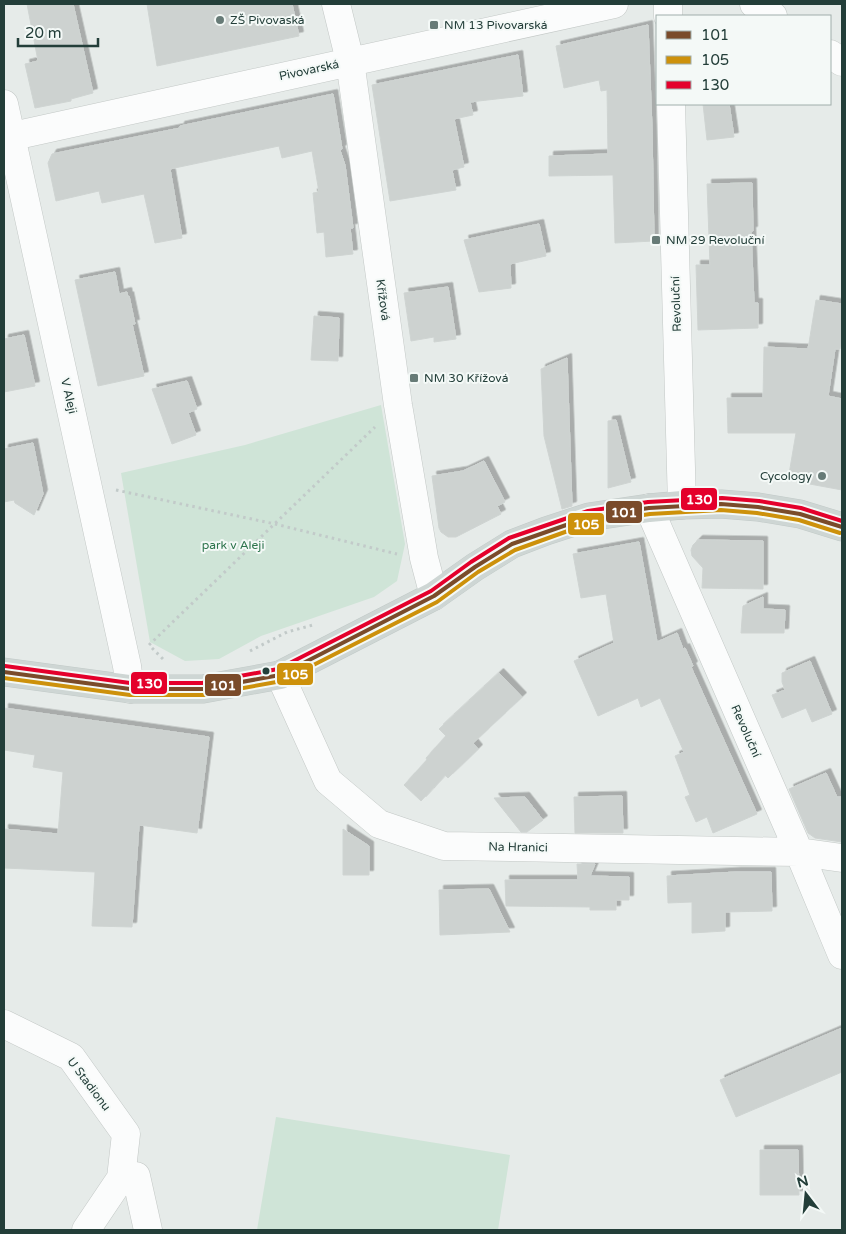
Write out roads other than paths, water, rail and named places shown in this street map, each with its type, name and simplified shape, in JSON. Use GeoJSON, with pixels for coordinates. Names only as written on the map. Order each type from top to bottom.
{"type":"FeatureCollection","features":[{"type":"Feature","properties":{"kind":"main road"},"geometry":{"type":"LineString","coordinates":[[4,672],[130,690],[203,688],[280,675],[434,596],[474,567],[512,544],[589,517],[682,504],[721,504],[758,507],[800,514],[842,527]]}},
{"type":"Feature","properties":{"kind":"street","name":"Křížová"},"geometry":{"type":"LineString","coordinates":[[336,4],[350,61],[398,404],[424,558],[434,596]]}},
{"type":"Feature","properties":{"kind":"street","name":"Pivovarská"},"geometry":{"type":"LineString","coordinates":[[7,137],[614,4]]}},
{"type":"Feature","properties":{"kind":"street"},"geometry":{"type":"LineString","coordinates":[[754,4],[771,15]]}},
{"type":"Feature","properties":{"kind":"street"},"geometry":{"type":"LineString","coordinates":[[831,55],[842,62]]}},
{"type":"Feature","properties":{"kind":"street","name":"V Aleji"},"geometry":{"type":"LineString","coordinates":[[4,104],[7,137],[88,484],[127,666],[130,690]]}},
{"type":"Feature","properties":{"kind":"street","name":"Revoluční"},"geometry":{"type":"LineString","coordinates":[[671,105],[682,504]]}},
{"type":"Feature","properties":{"kind":"street","name":"Revoluční"},"geometry":{"type":"LineString","coordinates":[[649,508],[842,955]]}},
{"type":"Feature","properties":{"kind":"street","name":"Na Hranici"},"geometry":{"type":"LineString","coordinates":[[280,675],[328,781],[379,824],[444,846],[799,852],[842,858]]}},
{"type":"Feature","properties":{"kind":"street","name":"U Stadionu"},"geometry":{"type":"LineString","coordinates":[[4,1024],[72,1057],[126,1134],[121,1178],[86,1230]]}},
{"type":"Feature","properties":{"kind":"street"},"geometry":{"type":"LineString","coordinates":[[121,1178],[136,1176],[148,1230]]}},
{"type":"Feature","properties":{"kind":"place","name":"ZŠ Pivovaská"},"geometry":{"type":"Point","coordinates":[220,20]}},
{"type":"Feature","properties":{"kind":"place","name":"NM 13 Pivovarská"},"geometry":{"type":"Point","coordinates":[434,25]}},
{"type":"Feature","properties":{"kind":"place","name":"NM 29 Revoluční"},"geometry":{"type":"Point","coordinates":[656,240]}},
{"type":"Feature","properties":{"kind":"place","name":"NM 30 Křížová"},"geometry":{"type":"Point","coordinates":[414,378]}},
{"type":"Feature","properties":{"kind":"place","name":"Cycology"},"geometry":{"type":"Point","coordinates":[822,476]}},
{"type":"Feature","properties":{"kind":"park label","name":"park v Aleji"},"geometry":{"type":"Point","coordinates":[233,545]}}]}
